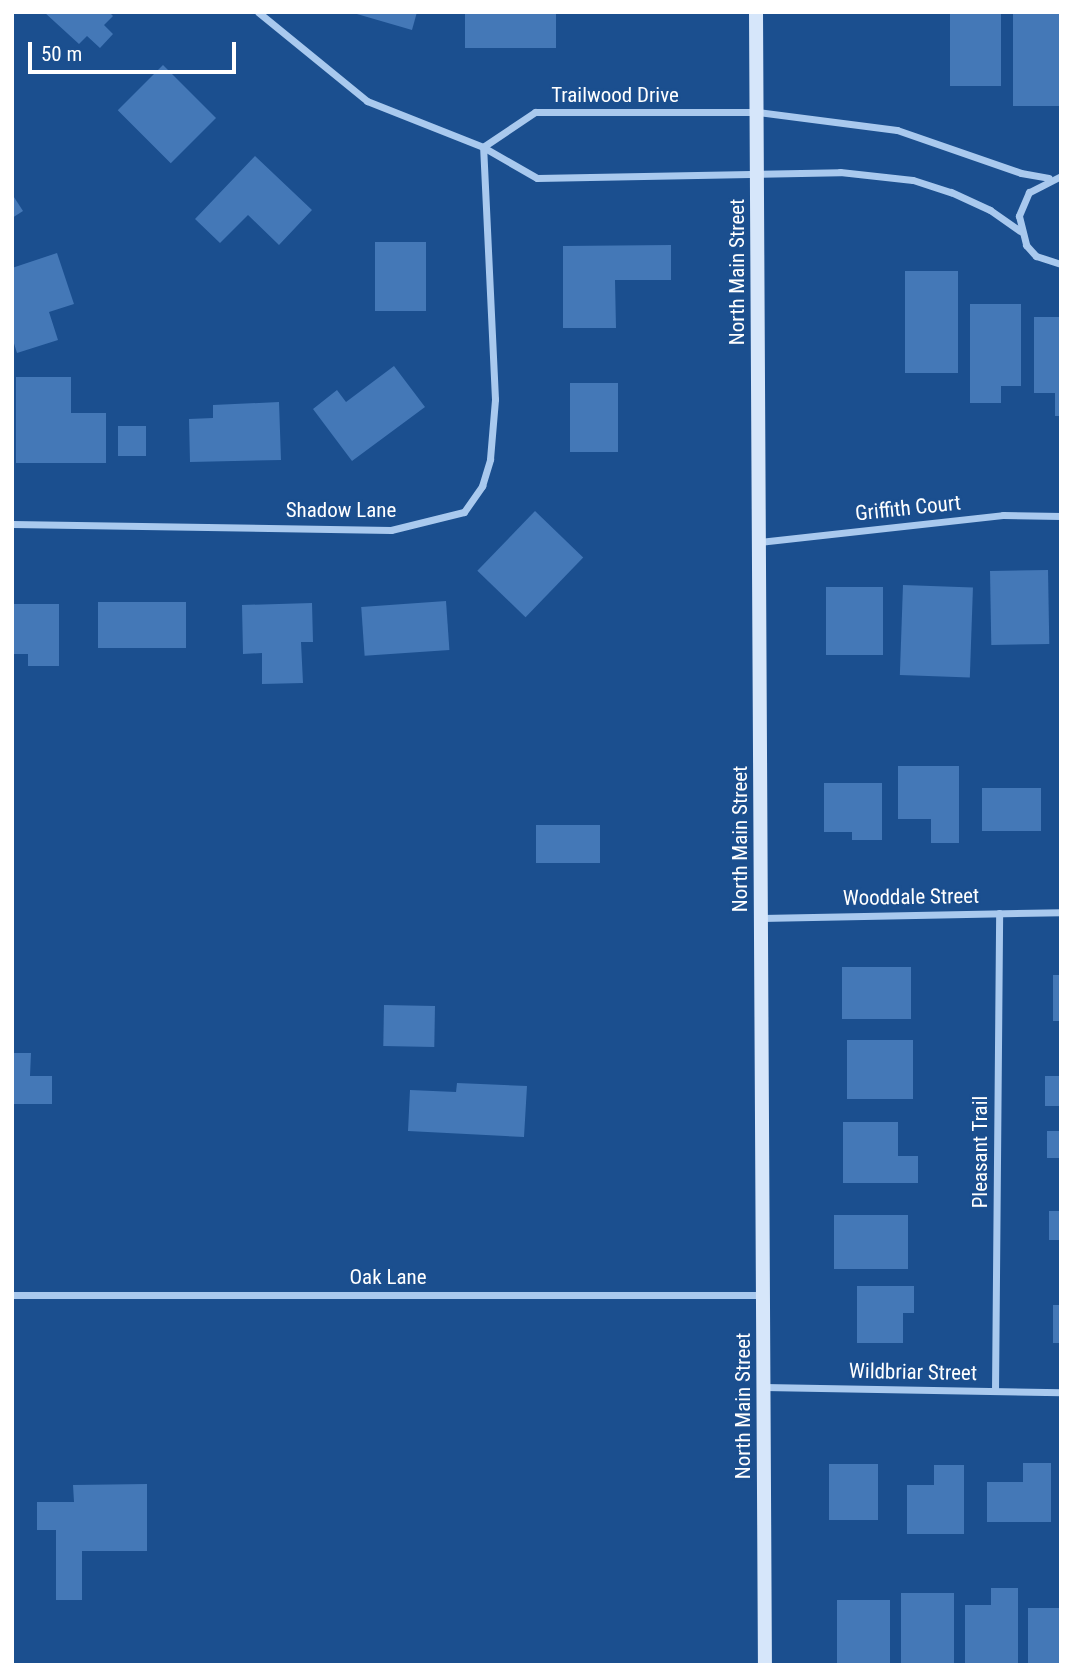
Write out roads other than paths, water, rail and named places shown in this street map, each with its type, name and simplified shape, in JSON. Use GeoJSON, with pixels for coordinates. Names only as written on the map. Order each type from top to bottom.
{"type":"FeatureCollection","features":[{"type":"Feature","properties":{"kind":"main road","name":"North Main Street"},"geometry":{"type":"LineString","coordinates":[[756,12],[765,1665]]}},
{"type":"Feature","properties":{"kind":"street"},"geometry":{"type":"LineString","coordinates":[[258,12],[367,101],[483,147],[537,178],[840,172],[913,180],[990,209],[1020,231],[1036,256],[1061,264]]}},
{"type":"Feature","properties":{"kind":"street","name":"Trailwood Drive"},"geometry":{"type":"LineString","coordinates":[[483,147],[535,112],[757,112],[897,130],[1021,173],[1049,178]]}},
{"type":"Feature","properties":{"kind":"street","name":"Shadow Lane"},"geometry":{"type":"LineString","coordinates":[[12,524],[391,530],[464,512],[482,486],[490,459],[495,399],[483,147]]}},
{"type":"Feature","properties":{"kind":"street"},"geometry":{"type":"LineString","coordinates":[[1020,231],[1022,202],[1049,178],[1061,176]]}},
{"type":"Feature","properties":{"kind":"street","name":"Griffith Court"},"geometry":{"type":"LineString","coordinates":[[759,542],[1003,515],[1061,516]]}},
{"type":"Feature","properties":{"kind":"street","name":"Wooddale Street"},"geometry":{"type":"LineString","coordinates":[[761,918],[1061,912]]}},
{"type":"Feature","properties":{"kind":"street","name":"Pleasant Trail"},"geometry":{"type":"LineString","coordinates":[[995,1391],[999,913]]}},
{"type":"Feature","properties":{"kind":"street","name":"Oak Lane"},"geometry":{"type":"LineString","coordinates":[[12,1294],[763,1294]]}},
{"type":"Feature","properties":{"kind":"street","name":"Wildbriar Street"},"geometry":{"type":"LineString","coordinates":[[764,1387],[1061,1391]]}}]}
